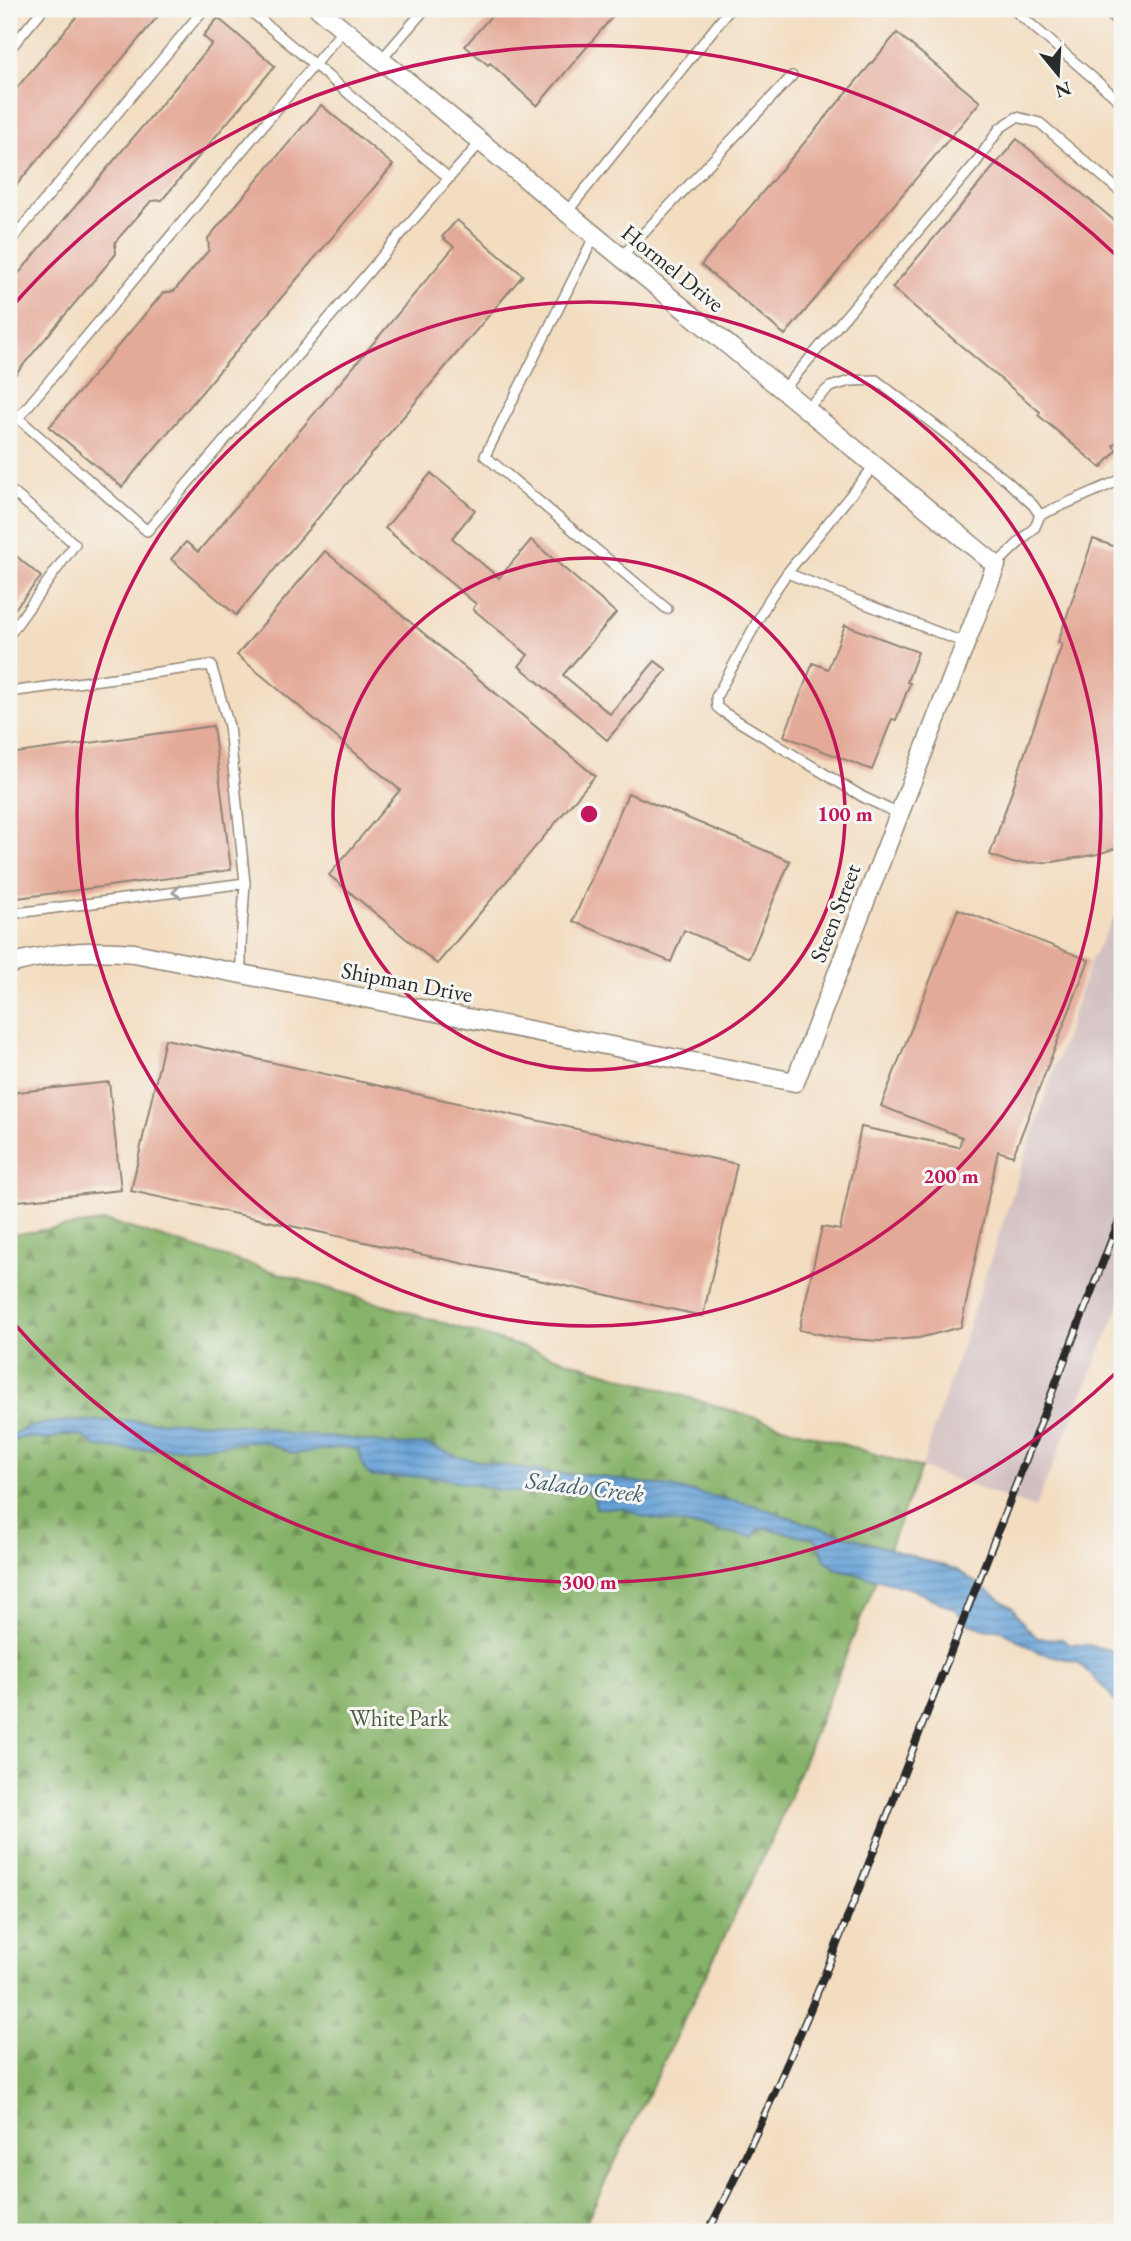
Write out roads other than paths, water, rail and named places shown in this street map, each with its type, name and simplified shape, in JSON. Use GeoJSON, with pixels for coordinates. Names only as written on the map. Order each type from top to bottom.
{"type":"FeatureCollection","features":[{"type":"Feature","properties":{"kind":"street","name":"Hormel Drive"},"geometry":{"type":"LineString","coordinates":[[319,9],[996,565]]}},
{"type":"Feature","properties":{"kind":"street","name":"Steen Street"},"geometry":{"type":"LineString","coordinates":[[795,1082],[996,565]]}},
{"type":"Feature","properties":{"kind":"street","name":"Shipman Drive"},"geometry":{"type":"LineString","coordinates":[[9,964],[74,951],[134,953],[795,1082]]}},
{"type":"Feature","properties":{"kind":"lane"},"geometry":{"type":"LineString","coordinates":[[9,50],[43,9]]}},
{"type":"Feature","properties":{"kind":"lane"},"geometry":{"type":"LineString","coordinates":[[9,243],[204,9]]}},
{"type":"Feature","properties":{"kind":"lane"},"geometry":{"type":"LineString","coordinates":[[248,9],[449,178]]}},
{"type":"Feature","properties":{"kind":"lane"},"geometry":{"type":"LineString","coordinates":[[381,60],[425,9]]}},
{"type":"Feature","properties":{"kind":"lane"},"geometry":{"type":"LineString","coordinates":[[567,212],[730,9]]}},
{"type":"Feature","properties":{"kind":"lane"},"geometry":{"type":"LineString","coordinates":[[1013,9],[1122,103]]}},
{"type":"Feature","properties":{"kind":"lane"},"geometry":{"type":"LineString","coordinates":[[18,418],[344,29]]}},
{"type":"Feature","properties":{"kind":"lane"},"geometry":{"type":"LineString","coordinates":[[621,257],[792,76]]}},
{"type":"Feature","properties":{"kind":"lane"},"geometry":{"type":"LineString","coordinates":[[783,390],[975,164],[1000,128],[1017,117],[1040,123],[1122,192]]}},
{"type":"Feature","properties":{"kind":"lane"},"geometry":{"type":"LineString","coordinates":[[9,411],[147,531],[481,142]]}},
{"type":"Feature","properties":{"kind":"lane"},"geometry":{"type":"LineString","coordinates":[[595,235],[485,456],[667,609]]}},
{"type":"Feature","properties":{"kind":"lane"},"geometry":{"type":"LineString","coordinates":[[806,408],[830,387],[850,381],[876,380],[1007,481],[1040,515]]}},
{"type":"Feature","properties":{"kind":"lane"},"geometry":{"type":"LineString","coordinates":[[875,466],[787,573],[770,598],[716,697],[717,707],[723,712],[863,797],[899,814]]}},
{"type":"Feature","properties":{"kind":"lane"},"geometry":{"type":"LineString","coordinates":[[996,565],[1035,527],[1040,515],[1122,477]]}},
{"type":"Feature","properties":{"kind":"lane"},"geometry":{"type":"LineString","coordinates":[[9,489],[75,544],[9,635]]}},
{"type":"Feature","properties":{"kind":"lane"},"geometry":{"type":"LineString","coordinates":[[787,573],[965,643]]}},
{"type":"Feature","properties":{"kind":"lane"},"geometry":{"type":"LineString","coordinates":[[9,692],[211,666],[229,726],[245,883],[242,974]]}},
{"type":"Feature","properties":{"kind":"lane"},"geometry":{"type":"LineString","coordinates":[[9,914],[245,883]]}},
{"type":"Feature","properties":{"kind":"water","name":"Salado Creek"},"geometry":{"type":"Polygon","coordinates":[[[106,1420],[221,1423],[264,1427],[287,1434],[396,1445],[426,1444],[462,1458],[552,1474],[583,1474],[669,1487],[754,1505],[957,1570],[1013,1608],[1026,1627],[1038,1638],[1062,1639],[1069,1644],[1110,1650],[1122,1663],[1122,1714],[1110,1694],[1078,1662],[1038,1652],[999,1629],[989,1630],[969,1624],[956,1610],[912,1589],[835,1568],[825,1560],[816,1539],[765,1528],[758,1529],[754,1537],[644,1517],[623,1508],[596,1508],[594,1497],[581,1487],[557,1495],[499,1490],[437,1477],[372,1477],[364,1469],[358,1450],[345,1447],[294,1454],[264,1442],[249,1441],[213,1446],[137,1450],[96,1447],[84,1437],[63,1435],[48,1440],[27,1437],[17,1439],[9,1448],[9,1437],[30,1427],[55,1422],[106,1420]]]}},
{"type":"Feature","properties":{"kind":"railway"},"geometry":{"type":"LineString","coordinates":[[708,2232],[768,2106],[823,1978],[1122,1213]]}},
{"type":"Feature","properties":{"kind":"park label","name":"White Park"},"geometry":{"type":"Point","coordinates":[399,1718]}}]}
